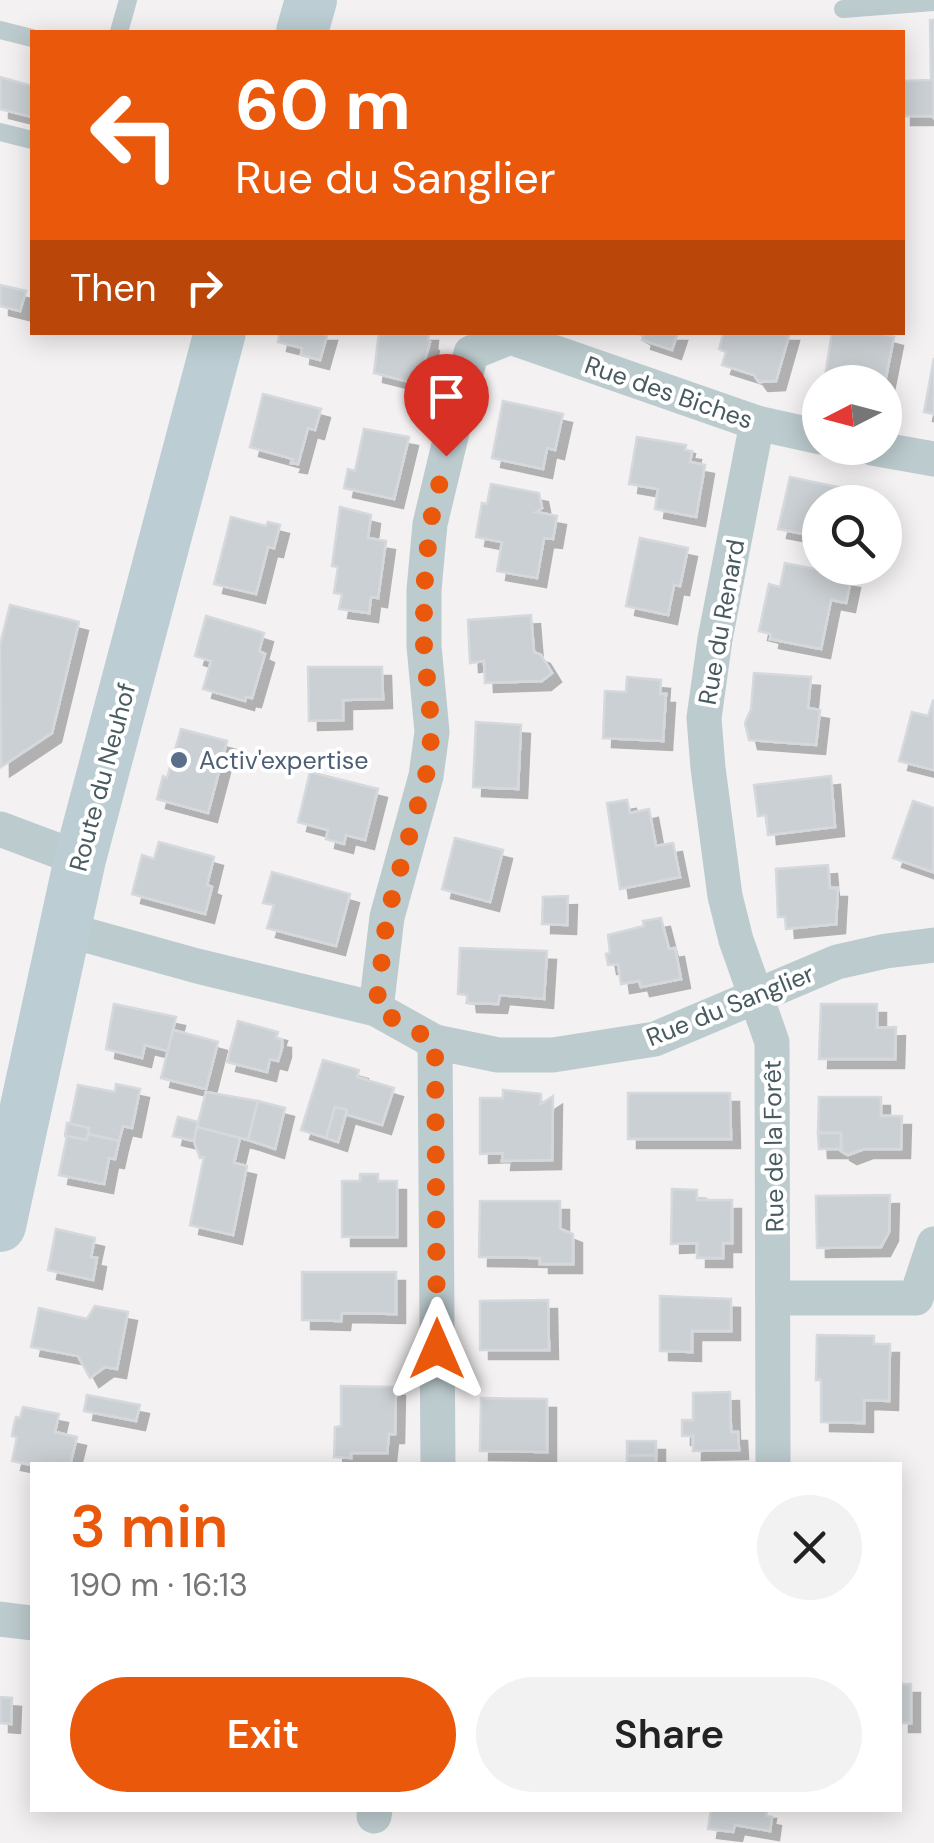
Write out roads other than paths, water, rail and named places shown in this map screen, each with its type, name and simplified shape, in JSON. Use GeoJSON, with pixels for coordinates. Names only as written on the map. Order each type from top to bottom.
{"type":"FeatureCollection","features":[{"type":"Feature","properties":{"kind":"street"},"geometry":{"type":"LineString","coordinates":[[303,30],[311,0]]}},
{"type":"Feature","properties":{"kind":"street","name":"Route du Neuhof"},"geometry":{"type":"LineString","coordinates":[[0,1226],[80,859],[219,335]]}},
{"type":"Feature","properties":{"kind":"street","name":"Rue des Biches"},"geometry":{"type":"LineString","coordinates":[[376,1009],[387,916],[426,776],[432,732],[424,646],[430,524],[471,353],[510,337],[757,423],[802,433]]}},
{"type":"Feature","properties":{"kind":"street","name":"Rue du Renard"},"geometry":{"type":"LineString","coordinates":[[756,996],[725,896],[704,718],[715,639],[757,423]]}},
{"type":"Feature","properties":{"kind":"street"},"geometry":{"type":"LineString","coordinates":[[902,453],[934,459]]}},
{"type":"Feature","properties":{"kind":"street"},"geometry":{"type":"LineString","coordinates":[[0,829],[80,859]]}},
{"type":"Feature","properties":{"kind":"street","name":"Rue du Sanglier"},"geometry":{"type":"LineString","coordinates":[[64,929],[376,1009],[435,1042],[468,1052],[498,1055],[554,1055],[655,1039],[837,962],[886,950],[934,945]]}},
{"type":"Feature","properties":{"kind":"street","name":"Rue de la Forêt"},"geometry":{"type":"LineString","coordinates":[[756,996],[772,1042],[773,1462]]}},
{"type":"Feature","properties":{"kind":"street"},"geometry":{"type":"LineString","coordinates":[[435,1042],[438,1462]]}},
{"type":"Feature","properties":{"kind":"street"},"geometry":{"type":"LineString","coordinates":[[774,1298],[916,1298],[934,1244]]}},
{"type":"Feature","properties":{"kind":"street"},"geometry":{"type":"LineString","coordinates":[[0,1618],[30,1623]]}},
{"type":"Feature","properties":{"kind":"lane"},"geometry":{"type":"LineString","coordinates":[[120,30],[128,0]]}},
{"type":"Feature","properties":{"kind":"lane"},"geometry":{"type":"LineString","coordinates":[[843,9],[934,2]]}},
{"type":"Feature","properties":{"kind":"lane"},"geometry":{"type":"LineString","coordinates":[[0,30],[30,38]]}},
{"type":"Feature","properties":{"kind":"lane"},"geometry":{"type":"LineString","coordinates":[[0,132],[30,140]]}},
{"type":"Feature","properties":{"kind":"place","name":"Activ'expertise"},"geometry":{"type":"Point","coordinates":[179,760]}}]}
